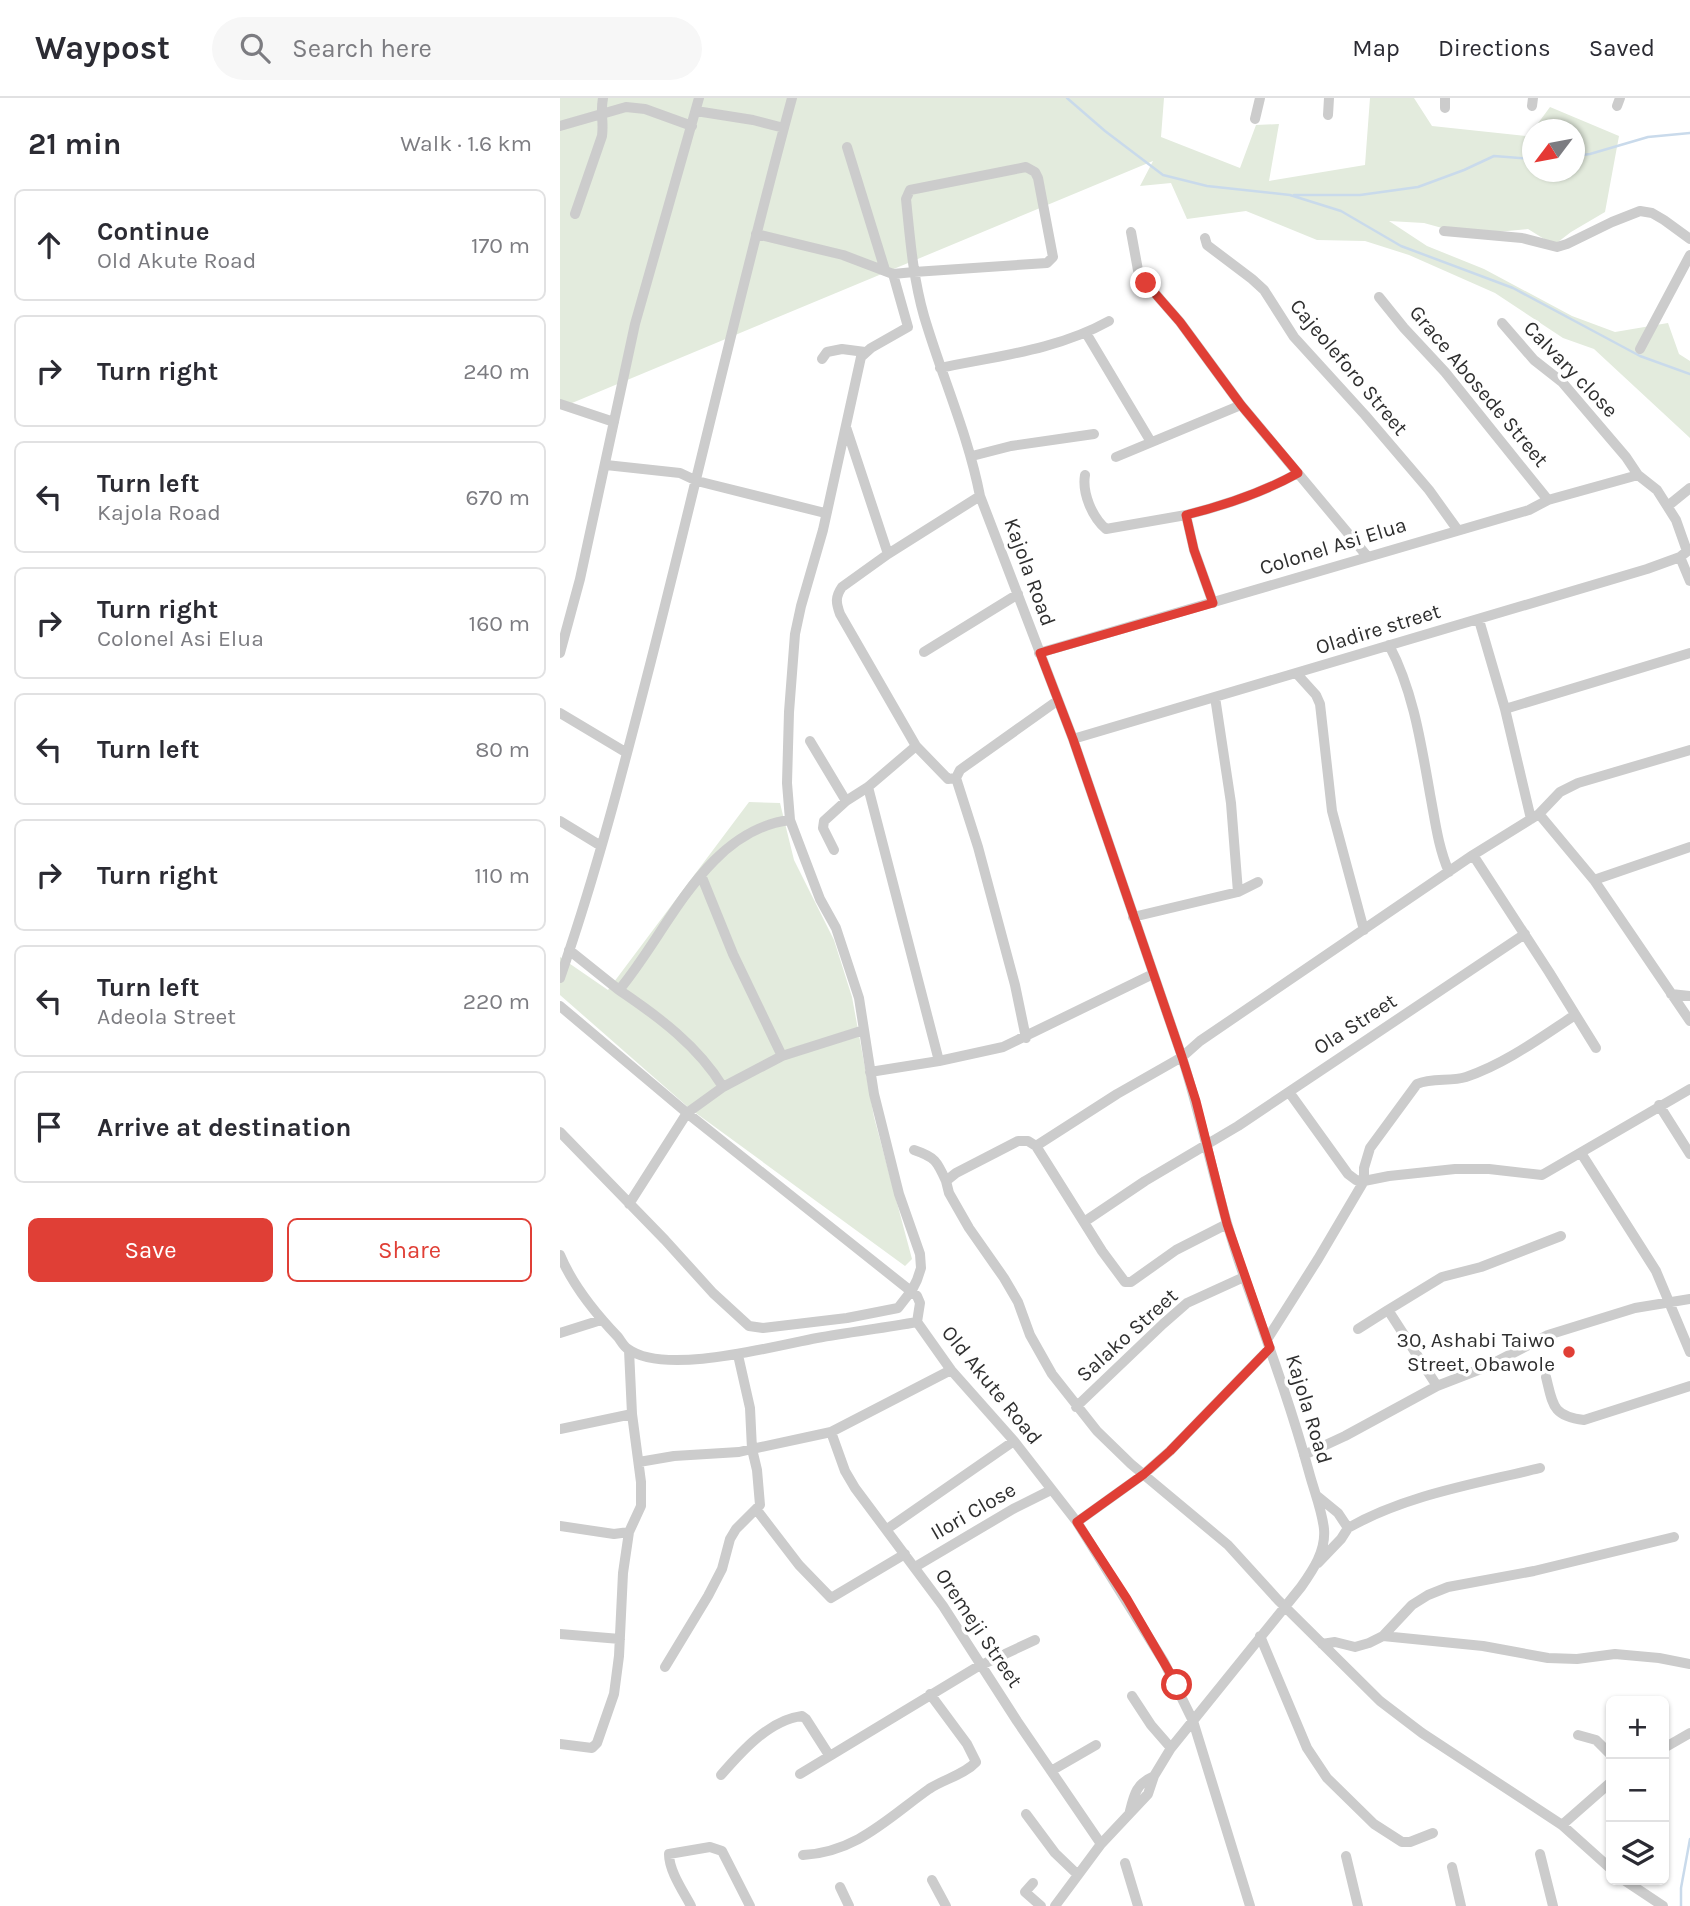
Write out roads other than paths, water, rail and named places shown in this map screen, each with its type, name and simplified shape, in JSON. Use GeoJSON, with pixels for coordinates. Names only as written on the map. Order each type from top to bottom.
{"type":"FeatureCollection","features":[{"type":"Feature","properties":{"kind":"street"},"geometry":{"type":"LineString","coordinates":[[575,214],[602,135],[604,124],[600,114],[603,98]]}},
{"type":"Feature","properties":{"kind":"street"},"geometry":{"type":"LineString","coordinates":[[560,653],[606,465],[635,324],[699,98]]}},
{"type":"Feature","properties":{"kind":"street"},"geometry":{"type":"LineString","coordinates":[[560,978],[627,752],[792,98]]}},
{"type":"Feature","properties":{"kind":"street"},"geometry":{"type":"LineString","coordinates":[[1255,119],[1260,98]]}},
{"type":"Feature","properties":{"kind":"street"},"geometry":{"type":"LineString","coordinates":[[1328,115],[1329,98]]}},
{"type":"Feature","properties":{"kind":"street"},"geometry":{"type":"LineString","coordinates":[[560,126],[626,107],[636,107],[692,126]]}},
{"type":"Feature","properties":{"kind":"street"},"geometry":{"type":"LineString","coordinates":[[696,111],[784,128]]}},
{"type":"Feature","properties":{"kind":"street"},"geometry":{"type":"LineString","coordinates":[[560,1132],[713,1293],[749,1326],[763,1328],[847,1318],[898,1308],[912,1290],[921,1268],[920,1254],[899,1194],[870,1072],[859,998],[836,928],[820,899],[790,820],[787,753],[795,634],[823,530],[852,394],[861,357],[865,352],[908,327],[847,147]]}},
{"type":"Feature","properties":{"kind":"street","name":"Kajola Road"},"geometry":{"type":"LineString","coordinates":[[914,272],[1051,261],[1053,257],[1038,178],[1031,169],[1026,167],[915,187],[907,193],[914,272],[923,314],[972,456],[980,496],[1073,739],[1182,1057],[1227,1224],[1269,1343],[1324,1530],[1316,1565],[1286,1607],[1171,1748],[1154,1776],[1143,1780],[1137,1788],[1130,1811],[1101,1844],[1055,1906]]}},
{"type":"Feature","properties":{"kind":"street"},"geometry":{"type":"LineString","coordinates":[[1444,231],[1522,237],[1557,247],[1640,211],[1652,213],[1690,239]]}},
{"type":"Feature","properties":{"kind":"street"},"geometry":{"type":"LineString","coordinates":[[1131,232],[1138,270],[1146,283],[1180,322],[1241,405],[1367,556]]}},
{"type":"Feature","properties":{"kind":"street"},"geometry":{"type":"LineString","coordinates":[[756,234],[843,255],[889,272],[914,272]]}},
{"type":"Feature","properties":{"kind":"street","name":"Cajeoleforo Street"},"geometry":{"type":"LineString","coordinates":[[1205,238],[1207,245],[1264,290],[1294,337],[1429,490],[1457,529]]}},
{"type":"Feature","properties":{"kind":"street"},"geometry":{"type":"LineString","coordinates":[[1640,349],[1690,255]]}},
{"type":"Feature","properties":{"kind":"street","name":"Grace Abosede Street"},"geometry":{"type":"LineString","coordinates":[[1379,297],[1445,372],[1548,500]]}},
{"type":"Feature","properties":{"kind":"street"},"geometry":{"type":"LineString","coordinates":[[940,368],[1035,349],[1086,333],[1108,321]]}},
{"type":"Feature","properties":{"kind":"street","name":"Calvary close"},"geometry":{"type":"LineString","coordinates":[[1502,323],[1534,360],[1562,382],[1638,475]]}},
{"type":"Feature","properties":{"kind":"street"},"geometry":{"type":"LineString","coordinates":[[1086,333],[1151,442]]}},
{"type":"Feature","properties":{"kind":"street"},"geometry":{"type":"LineString","coordinates":[[822,359],[827,352],[842,349],[865,352]]}},
{"type":"Feature","properties":{"kind":"street"},"geometry":{"type":"LineString","coordinates":[[560,404],[614,422]]}},
{"type":"Feature","properties":{"kind":"street"},"geometry":{"type":"LineString","coordinates":[[1116,457],[1241,405]]}},
{"type":"Feature","properties":{"kind":"street"},"geometry":{"type":"LineString","coordinates":[[846,426],[888,554]]}},
{"type":"Feature","properties":{"kind":"street"},"geometry":{"type":"LineString","coordinates":[[972,456],[1011,446],[1094,434]]}},
{"type":"Feature","properties":{"kind":"street"},"geometry":{"type":"LineString","coordinates":[[606,465],[680,473],[697,481],[825,513]]}},
{"type":"Feature","properties":{"kind":"street"},"geometry":{"type":"LineString","coordinates":[[1085,475],[1083,486],[1087,498],[1106,529],[1227,505],[1270,488],[1298,473]]}},
{"type":"Feature","properties":{"kind":"street"},"geometry":{"type":"LineString","coordinates":[[1638,475],[1657,490],[1669,505],[1681,529],[1690,581]]}},
{"type":"Feature","properties":{"kind":"street","name":"Colonel Asi Elua"},"geometry":{"type":"LineString","coordinates":[[1040,653],[1529,510],[1548,500],[1638,475]]}},
{"type":"Feature","properties":{"kind":"street"},"geometry":{"type":"LineString","coordinates":[[1669,505],[1690,488]]}},
{"type":"Feature","properties":{"kind":"street"},"geometry":{"type":"LineString","coordinates":[[956,778],[948,779],[940,773],[916,746],[877,682],[836,603],[837,594],[842,587],[888,554],[980,496]]}},
{"type":"Feature","properties":{"kind":"street"},"geometry":{"type":"LineString","coordinates":[[1186,515],[1194,550],[1213,603]]}},
{"type":"Feature","properties":{"kind":"street","name":"Oladire street"},"geometry":{"type":"LineString","coordinates":[[1073,739],[1479,620],[1686,553]]}},
{"type":"Feature","properties":{"kind":"street"},"geometry":{"type":"LineString","coordinates":[[924,652],[1018,594]]}},
{"type":"Feature","properties":{"kind":"street"},"geometry":{"type":"LineString","coordinates":[[1479,620],[1535,817],[1594,880],[1690,1021]]}},
{"type":"Feature","properties":{"kind":"street"},"geometry":{"type":"LineString","coordinates":[[1389,645],[1407,687],[1422,747],[1439,844],[1449,872]]}},
{"type":"Feature","properties":{"kind":"street"},"geometry":{"type":"LineString","coordinates":[[1506,709],[1690,653]]}},
{"type":"Feature","properties":{"kind":"street"},"geometry":{"type":"LineString","coordinates":[[1297,674],[1316,695],[1320,704],[1332,811],[1364,930]]}},
{"type":"Feature","properties":{"kind":"street"},"geometry":{"type":"LineString","coordinates":[[1215,697],[1231,803],[1238,892]]}},
{"type":"Feature","properties":{"kind":"street"},"geometry":{"type":"LineString","coordinates":[[1026,1038],[1015,985],[978,847],[956,778],[960,770],[1057,701]]}},
{"type":"Feature","properties":{"kind":"street"},"geometry":{"type":"LineString","coordinates":[[560,713],[627,752]]}},
{"type":"Feature","properties":{"kind":"street"},"geometry":{"type":"LineString","coordinates":[[810,741],[846,801]]}},
{"type":"Feature","properties":{"kind":"street"},"geometry":{"type":"LineString","coordinates":[[834,850],[823,828],[824,821],[916,746]]}},
{"type":"Feature","properties":{"kind":"street"},"geometry":{"type":"LineString","coordinates":[[1036,1146],[1117,1094],[1182,1057],[1200,1041],[1473,855],[1535,817],[1560,792],[1578,783],[1690,750]]}},
{"type":"Feature","properties":{"kind":"street"},"geometry":{"type":"LineString","coordinates":[[868,787],[939,1061]]}},
{"type":"Feature","properties":{"kind":"street"},"geometry":{"type":"LineString","coordinates":[[620,990],[674,910],[701,875],[727,848],[753,829],[790,820]]}},
{"type":"Feature","properties":{"kind":"street"},"geometry":{"type":"LineString","coordinates":[[560,821],[601,845]]}},
{"type":"Feature","properties":{"kind":"street"},"geometry":{"type":"LineString","coordinates":[[1594,880],[1690,846]]}},
{"type":"Feature","properties":{"kind":"street"},"geometry":{"type":"LineString","coordinates":[[1473,855],[1596,1048]]}},
{"type":"Feature","properties":{"kind":"street"},"geometry":{"type":"LineString","coordinates":[[701,875],[733,954],[782,1056]]}},
{"type":"Feature","properties":{"kind":"street"},"geometry":{"type":"LineString","coordinates":[[1133,917],[1238,892],[1258,882]]}},
{"type":"Feature","properties":{"kind":"street","name":"Ola Street"},"geometry":{"type":"LineString","coordinates":[[1084,1222],[1155,1175],[1207,1146],[1525,934]]}},
{"type":"Feature","properties":{"kind":"street"},"geometry":{"type":"LineString","coordinates":[[565,956],[620,990],[664,1022],[694,1049],[723,1087]]}},
{"type":"Feature","properties":{"kind":"street"},"geometry":{"type":"LineString","coordinates":[[870,1072],[1003,1047],[1153,974]]}},
{"type":"Feature","properties":{"kind":"street"},"geometry":{"type":"LineString","coordinates":[[1671,994],[1690,996]]}},
{"type":"Feature","properties":{"kind":"street"},"geometry":{"type":"LineString","coordinates":[[560,1006],[687,1113],[912,1290]]}},
{"type":"Feature","properties":{"kind":"street"},"geometry":{"type":"LineString","coordinates":[[1077,1522],[1144,1474],[1203,1419],[1269,1343],[1364,1181],[1364,1168],[1370,1148],[1417,1084],[1461,1078],[1485,1070],[1575,1015]]}},
{"type":"Feature","properties":{"kind":"street"},"geometry":{"type":"LineString","coordinates":[[629,1204],[687,1113],[723,1087],[782,1056],[864,1030]]}},
{"type":"Feature","properties":{"kind":"street"},"geometry":{"type":"LineString","coordinates":[[1289,1092],[1348,1174],[1356,1180],[1364,1181],[1455,1169],[1489,1169],[1542,1175],[1690,1088]]}},
{"type":"Feature","properties":{"kind":"street"},"geometry":{"type":"LineString","coordinates":[[1659,1105],[1690,1154]]}},
{"type":"Feature","properties":{"kind":"street"},"geometry":{"type":"LineString","coordinates":[[946,1181],[956,1173],[1018,1141],[1028,1141],[1036,1146],[1125,1282],[1131,1282],[1176,1250],[1227,1224]]}},
{"type":"Feature","properties":{"kind":"street"},"geometry":{"type":"LineString","coordinates":[[914,1150],[937,1160],[949,1193],[1018,1302],[1030,1335],[1052,1374],[1076,1407],[1118,1452],[1228,1545],[1380,1701],[1562,1825],[1606,1865]]}},
{"type":"Feature","properties":{"kind":"street"},"geometry":{"type":"LineString","coordinates":[[1581,1153],[1656,1271],[1690,1352]]}},
{"type":"Feature","properties":{"kind":"street"},"geometry":{"type":"LineString","coordinates":[[1358,1329],[1442,1277],[1481,1267],[1561,1236]]}},
{"type":"Feature","properties":{"kind":"street"},"geometry":{"type":"LineString","coordinates":[[560,1255],[564,1273],[601,1320],[629,1350],[647,1356],[673,1359],[738,1355],[818,1338],[917,1322]]}},
{"type":"Feature","properties":{"kind":"street","name":"Salako Street"},"geometry":{"type":"LineString","coordinates":[[1076,1407],[1187,1303],[1244,1277]]}},
{"type":"Feature","properties":{"kind":"street","name":"Old Akute Road"},"geometry":{"type":"LineString","coordinates":[[912,1290],[920,1303],[917,1322],[951,1370],[1014,1441],[1077,1522],[1158,1652],[1193,1721],[1250,1906]]}},
{"type":"Feature","properties":{"kind":"street"},"geometry":{"type":"LineString","coordinates":[[1304,1455],[1437,1386],[1486,1367],[1548,1335],[1602,1317],[1669,1301],[1690,1299]]}},
{"type":"Feature","properties":{"kind":"street"},"geometry":{"type":"LineString","coordinates":[[1388,1310],[1437,1386]]}},
{"type":"Feature","properties":{"kind":"street"},"geometry":{"type":"LineString","coordinates":[[560,1334],[601,1320]]}},
{"type":"Feature","properties":{"kind":"street"},"geometry":{"type":"LineString","coordinates":[[560,1744],[592,1748],[597,1743],[614,1694],[620,1639],[622,1573],[629,1532],[640,1506],[629,1350]]}},
{"type":"Feature","properties":{"kind":"street"},"geometry":{"type":"LineString","coordinates":[[665,1667],[722,1569],[730,1539],[761,1500],[752,1449],[750,1408],[738,1355]]}},
{"type":"Feature","properties":{"kind":"street"},"geometry":{"type":"LineString","coordinates":[[639,1462],[674,1456],[739,1452],[831,1432],[951,1370]]}},
{"type":"Feature","properties":{"kind":"street"},"geometry":{"type":"LineString","coordinates":[[1546,1377],[1558,1414],[1584,1420],[1690,1385]]}},
{"type":"Feature","properties":{"kind":"street"},"geometry":{"type":"LineString","coordinates":[[560,1429],[632,1414]]}},
{"type":"Feature","properties":{"kind":"street","name":"Oremeji Street"},"geometry":{"type":"LineString","coordinates":[[831,1432],[845,1471],[855,1488],[915,1567],[1101,1844]]}},
{"type":"Feature","properties":{"kind":"street"},"geometry":{"type":"LineString","coordinates":[[887,1529],[1014,1441]]}},
{"type":"Feature","properties":{"kind":"street"},"geometry":{"type":"LineString","coordinates":[[1316,1565],[1348,1528],[1388,1509],[1433,1494],[1540,1468]]}},
{"type":"Feature","properties":{"kind":"street","name":"Ilori Close"},"geometry":{"type":"LineString","coordinates":[[915,1567],[1013,1509],[1051,1490]]}},
{"type":"Feature","properties":{"kind":"street"},"geometry":{"type":"LineString","coordinates":[[1315,1494],[1338,1513],[1348,1528]]}},
{"type":"Feature","properties":{"kind":"street"},"geometry":{"type":"LineString","coordinates":[[756,1509],[799,1565],[831,1598],[905,1555]]}},
{"type":"Feature","properties":{"kind":"street"},"geometry":{"type":"LineString","coordinates":[[560,1526],[587,1531],[629,1532]]}},
{"type":"Feature","properties":{"kind":"street"},"geometry":{"type":"LineString","coordinates":[[1322,1644],[1335,1643],[1355,1647],[1369,1643],[1382,1636],[1412,1605],[1448,1587],[1534,1571],[1674,1537]]}},
{"type":"Feature","properties":{"kind":"street"},"geometry":{"type":"LineString","coordinates":[[560,1634],[620,1639]]}},
{"type":"Feature","properties":{"kind":"street"},"geometry":{"type":"LineString","coordinates":[[1260,1636],[1307,1748],[1327,1778],[1374,1824],[1402,1842],[1410,1842],[1433,1833]]}},
{"type":"Feature","properties":{"kind":"street"},"geometry":{"type":"LineString","coordinates":[[1382,1636],[1483,1646],[1548,1658],[1577,1659],[1615,1654],[1690,1664]]}},
{"type":"Feature","properties":{"kind":"street"},"geometry":{"type":"LineString","coordinates":[[800,1774],[982,1664],[1035,1640]]}},
{"type":"Feature","properties":{"kind":"street"},"geometry":{"type":"LineString","coordinates":[[803,1855],[832,1852],[852,1843],[903,1811],[930,1788],[976,1762],[967,1744],[930,1694]]}},
{"type":"Feature","properties":{"kind":"street"},"geometry":{"type":"LineString","coordinates":[[1132,1696],[1151,1725],[1171,1748]]}},
{"type":"Feature","properties":{"kind":"street"},"geometry":{"type":"LineString","coordinates":[[721,1775],[742,1752],[771,1728],[796,1717],[802,1716],[806,1719],[829,1755]]}},
{"type":"Feature","properties":{"kind":"street"},"geometry":{"type":"LineString","coordinates":[[1669,1745],[1690,1733]]}},
{"type":"Feature","properties":{"kind":"street"},"geometry":{"type":"LineString","coordinates":[[1578,1734],[1596,1741],[1606,1750]]}},
{"type":"Feature","properties":{"kind":"street"},"geometry":{"type":"LineString","coordinates":[[1051,1771],[1097,1745]]}},
{"type":"Feature","properties":{"kind":"street"},"geometry":{"type":"LineString","coordinates":[[1562,1825],[1606,1786]]}},
{"type":"Feature","properties":{"kind":"street"},"geometry":{"type":"LineString","coordinates":[[1026,1814],[1055,1853],[1078,1875]]}},
{"type":"Feature","properties":{"kind":"street"},"geometry":{"type":"LineString","coordinates":[[691,1906],[668,1859],[669,1854],[710,1847],[722,1851],[750,1906]]}},
{"type":"Feature","properties":{"kind":"street"},"geometry":{"type":"LineString","coordinates":[[1540,1854],[1553,1906]]}},
{"type":"Feature","properties":{"kind":"street"},"geometry":{"type":"LineString","coordinates":[[1346,1856],[1358,1906]]}},
{"type":"Feature","properties":{"kind":"street"},"geometry":{"type":"LineString","coordinates":[[1125,1863],[1138,1906]]}},
{"type":"Feature","properties":{"kind":"street"},"geometry":{"type":"LineString","coordinates":[[1452,1867],[1461,1906]]}},
{"type":"Feature","properties":{"kind":"street"},"geometry":{"type":"LineString","coordinates":[[932,1880],[946,1906]]}},
{"type":"Feature","properties":{"kind":"street"},"geometry":{"type":"LineString","coordinates":[[1033,1883],[1026,1892],[1041,1906]]}},
{"type":"Feature","properties":{"kind":"street"},"geometry":{"type":"LineString","coordinates":[[1632,1885],[1663,1906]]}},
{"type":"Feature","properties":{"kind":"street"},"geometry":{"type":"LineString","coordinates":[[840,1887],[849,1906]]}},
{"type":"Feature","properties":{"kind":"waterway"},"geometry":{"type":"LineString","coordinates":[[1067,98],[1163,175],[1207,186],[1290,195],[1341,211],[1401,246],[1513,288],[1640,356],[1690,374]]}},
{"type":"Feature","properties":{"kind":"waterway"},"geometry":{"type":"LineString","coordinates":[[1585,155],[1648,137],[1690,133]]}},
{"type":"Feature","properties":{"kind":"waterway"},"geometry":{"type":"LineString","coordinates":[[1294,195],[1360,195],[1418,187],[1494,156],[1522,158]]}},
{"type":"Feature","properties":{"kind":"waterway"},"geometry":{"type":"LineString","coordinates":[[1681,1906],[1681,1888],[1690,1839]]}},
{"type":"Feature","properties":{"kind":"place","name":"30, Ashabi Taiwo Street, Obawole"},"geometry":{"type":"Point","coordinates":[1569,1352]}}]}
